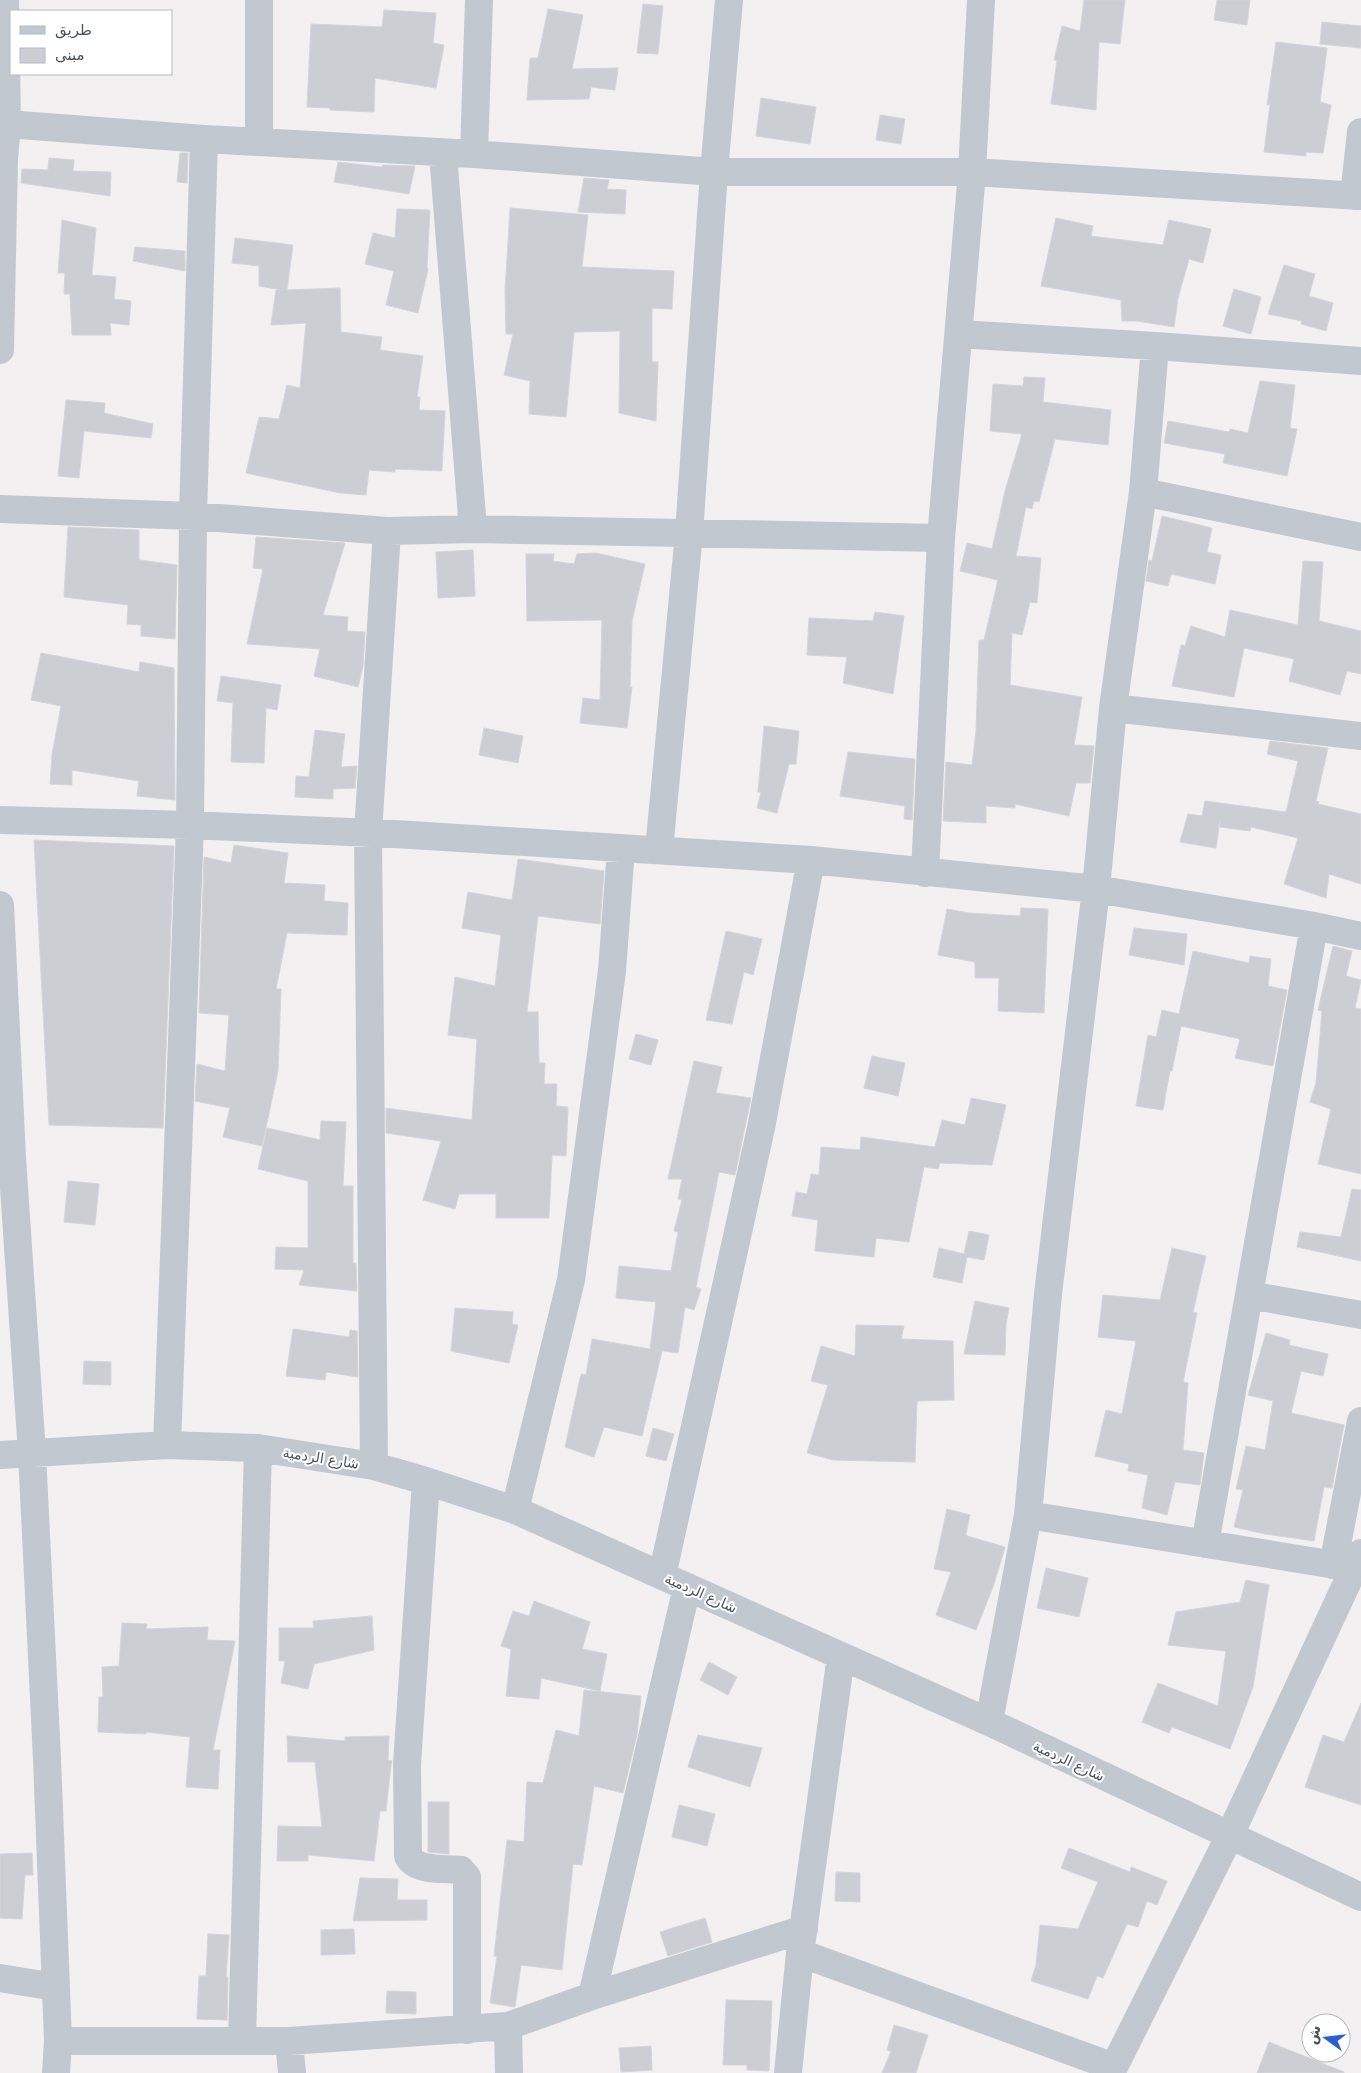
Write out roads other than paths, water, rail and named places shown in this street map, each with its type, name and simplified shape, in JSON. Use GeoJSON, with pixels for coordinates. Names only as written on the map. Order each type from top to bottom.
{"type":"FeatureCollection","features":[{"type":"Feature","properties":{"kind":"street"},"geometry":{"type":"LineString","coordinates":[[0,350],[2,159],[7,124],[5,0]]}},
{"type":"Feature","properties":{"kind":"street"},"geometry":{"type":"LineString","coordinates":[[259,0],[259,142]]}},
{"type":"Feature","properties":{"kind":"street"},"geometry":{"type":"LineString","coordinates":[[474,154],[479,0]]}},
{"type":"Feature","properties":{"kind":"street"},"geometry":{"type":"LineString","coordinates":[[659,850],[689,534],[714,172],[729,0]]}},
{"type":"Feature","properties":{"kind":"street"},"geometry":{"type":"LineString","coordinates":[[925,872],[941,538],[972,172],[981,0]]}},
{"type":"Feature","properties":{"kind":"street"},"geometry":{"type":"LineString","coordinates":[[7,124],[204,139],[443,154],[474,154],[714,172],[972,172],[1357,196],[1361,132]]}},
{"type":"Feature","properties":{"kind":"street"},"geometry":{"type":"LineString","coordinates":[[167,1445],[190,825],[192,516],[204,139]]}},
{"type":"Feature","properties":{"kind":"street"},"geometry":{"type":"LineString","coordinates":[[443,154],[473,529]]}},
{"type":"Feature","properties":{"kind":"street"},"geometry":{"type":"LineString","coordinates":[[959,334],[1361,361]]}},
{"type":"Feature","properties":{"kind":"street"},"geometry":{"type":"LineString","coordinates":[[989,1722],[1028,1515],[1048,1294],[1096,889],[1113,708],[1143,492],[1155,346]]}},
{"type":"Feature","properties":{"kind":"street"},"geometry":{"type":"LineString","coordinates":[[1143,492],[1361,537]]}},
{"type":"Feature","properties":{"kind":"street"},"geometry":{"type":"LineString","coordinates":[[0,509],[192,516],[387,530],[473,529],[941,538]]}},
{"type":"Feature","properties":{"kind":"street"},"geometry":{"type":"LineString","coordinates":[[374,1466],[368,833],[387,530]]}},
{"type":"Feature","properties":{"kind":"street"},"geometry":{"type":"LineString","coordinates":[[1113,708],[1361,736]]}},
{"type":"Feature","properties":{"kind":"street"},"geometry":{"type":"LineString","coordinates":[[0,820],[190,825],[368,833],[812,860],[1096,889],[1314,926],[1361,936]]}},
{"type":"Feature","properties":{"kind":"street"},"geometry":{"type":"LineString","coordinates":[[515,1510],[572,1280],[611,980],[621,848]]}},
{"type":"Feature","properties":{"kind":"street"},"geometry":{"type":"LineString","coordinates":[[662,1576],[761,1128],[812,860]]}},
{"type":"Feature","properties":{"kind":"street"},"geometry":{"type":"LineString","coordinates":[[0,905],[3,1037],[32,1453],[48,1759],[58,2041],[56,2073]]}},
{"type":"Feature","properties":{"kind":"street"},"geometry":{"type":"LineString","coordinates":[[1205,1544],[1314,926]]}},
{"type":"Feature","properties":{"kind":"street"},"geometry":{"type":"LineString","coordinates":[[1249,1295],[1361,1314]]}},
{"type":"Feature","properties":{"kind":"street"},"geometry":{"type":"LineString","coordinates":[[58,2041],[289,2041],[508,2026],[592,1996],[802,1941],[1112,2070],[1229,1837],[1350,1562],[1361,1421]]}},
{"type":"Feature","properties":{"kind":"street","name":"شارع الردمية"},"geometry":{"type":"LineString","coordinates":[[0,1456],[167,1445],[258,1448],[374,1466],[426,1481],[515,1510],[989,1722],[1229,1837],[1361,1897]]}},
{"type":"Feature","properties":{"kind":"street"},"geometry":{"type":"LineString","coordinates":[[242,2040],[258,1448]]}},
{"type":"Feature","properties":{"kind":"street"},"geometry":{"type":"LineString","coordinates":[[426,1481],[407,1764],[408,1856],[410,1861],[418,1866],[461,1870],[467,1877],[467,2030]]}},
{"type":"Feature","properties":{"kind":"street"},"geometry":{"type":"LineString","coordinates":[[1028,1515],[1205,1544],[1350,1562]]}},
{"type":"Feature","properties":{"kind":"street"},"geometry":{"type":"LineString","coordinates":[[592,1996],[688,1587]]}},
{"type":"Feature","properties":{"kind":"street"},"geometry":{"type":"LineString","coordinates":[[788,2073],[802,1941],[841,1656]]}},
{"type":"Feature","properties":{"kind":"street"},"geometry":{"type":"LineString","coordinates":[[0,1978],[56,1987]]}},
{"type":"Feature","properties":{"kind":"street"},"geometry":{"type":"LineString","coordinates":[[508,2026],[509,2073]]}},
{"type":"Feature","properties":{"kind":"street"},"geometry":{"type":"LineString","coordinates":[[289,2041],[292,2073]]}}]}
